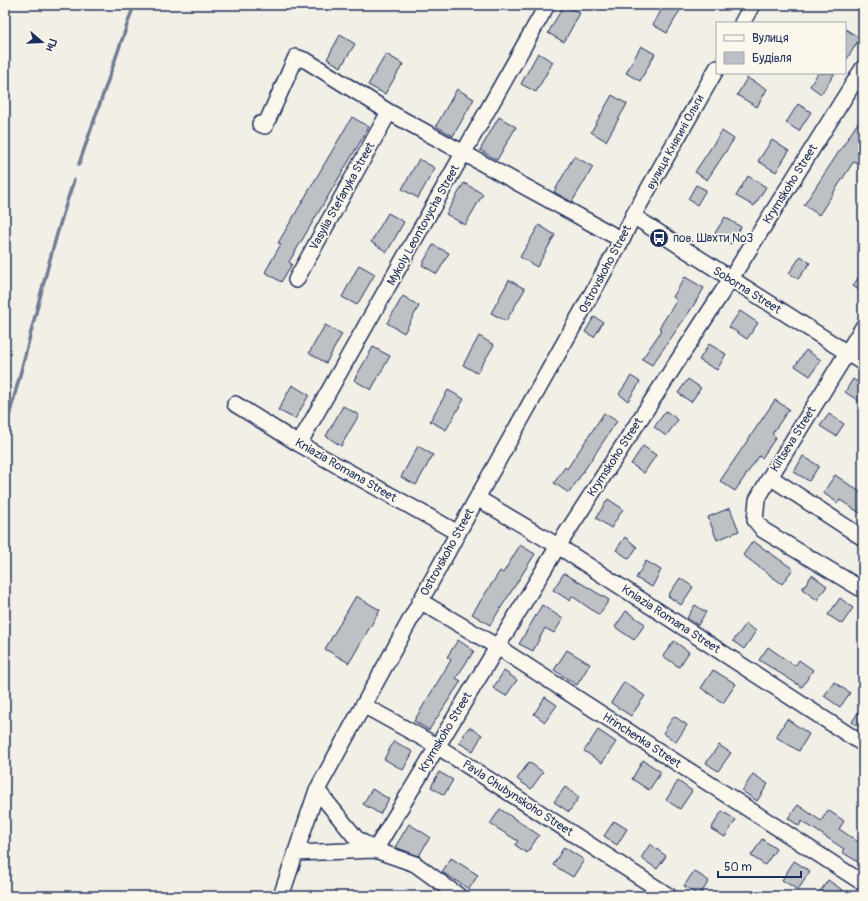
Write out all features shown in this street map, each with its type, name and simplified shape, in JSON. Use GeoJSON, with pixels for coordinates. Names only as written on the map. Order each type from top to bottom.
{"type":"FeatureCollection","features":[{"type":"Feature","properties":{"kind":"street","name":"Mykoly Leontovycha Street"},"geometry":{"type":"LineString","coordinates":[[299,444],[547,5]]}},
{"type":"Feature","properties":{"kind":"street"},"geometry":{"type":"LineString","coordinates":[[743,22],[752,5]]}},
{"type":"Feature","properties":{"kind":"street"},"geometry":{"type":"LineString","coordinates":[[260,124],[265,126],[296,57],[307,62],[389,112],[622,240]]}},
{"type":"Feature","properties":{"kind":"street","name":"Krymskoho Street"},"geometry":{"type":"LineString","coordinates":[[375,850],[496,646],[558,546],[730,280],[863,68]]}},
{"type":"Feature","properties":{"kind":"street","name":"вулиця Княгині Ольги"},"geometry":{"type":"LineString","coordinates":[[632,216],[716,70]]}},
{"type":"Feature","properties":{"kind":"street","name":"Vasylia Stefanyka Street"},"geometry":{"type":"LineString","coordinates":[[296,280],[389,112]]}},
{"type":"Feature","properties":{"kind":"street","name":"Ostrovskoho Street"},"geometry":{"type":"LineString","coordinates":[[280,896],[317,790],[477,498],[622,240],[632,216]]}},
{"type":"Feature","properties":{"kind":"street","name":"Soborna Street"},"geometry":{"type":"LineString","coordinates":[[632,216],[730,280],[863,363]]}},
{"type":"Feature","properties":{"kind":"street","name":"Kiltseva Street"},"geometry":{"type":"LineString","coordinates":[[863,327],[846,352],[770,477],[863,538]]}},
{"type":"Feature","properties":{"kind":"street","name":"Kniazia Romana Street"},"geometry":{"type":"LineString","coordinates":[[235,404],[299,444],[458,533]]}},
{"type":"Feature","properties":{"kind":"street"},"geometry":{"type":"LineString","coordinates":[[770,477],[757,500],[755,520],[763,530],[863,590]]}},
{"type":"Feature","properties":{"kind":"street","name":"Kniazia Romana Street"},"geometry":{"type":"LineString","coordinates":[[477,498],[558,546],[863,744]]}},
{"type":"Feature","properties":{"kind":"street","name":"Hrinchenka Street"},"geometry":{"type":"LineString","coordinates":[[420,601],[496,646],[863,883]]}},
{"type":"Feature","properties":{"kind":"street","name":"Pavla Chubynskoho Street"},"geometry":{"type":"LineString","coordinates":[[363,705],[437,746],[670,896]]}},
{"type":"Feature","properties":{"kind":"street"},"geometry":{"type":"LineString","coordinates":[[317,790],[356,838],[375,850],[414,864],[460,896]]}},
{"type":"Feature","properties":{"kind":"street"},"geometry":{"type":"LineString","coordinates":[[295,853],[375,850]]}},
{"type":"Feature","properties":{"kind":"building"},"geometry":{"type":"Polygon","coordinates":[[[564,5],[580,13],[564,42],[548,33],[564,5]]]}},
{"type":"Feature","properties":{"kind":"building"},"geometry":{"type":"Polygon","coordinates":[[[664,5],[683,5],[667,33],[653,25],[664,5]]]}},
{"type":"Feature","properties":{"kind":"building"},"geometry":{"type":"Polygon","coordinates":[[[846,30],[860,38],[846,60],[846,30]]]}},
{"type":"Feature","properties":{"kind":"building"},"geometry":{"type":"Polygon","coordinates":[[[340,35],[355,44],[341,67],[327,59],[340,35]]]}},
{"type":"Feature","properties":{"kind":"building"},"geometry":{"type":"Polygon","coordinates":[[[641,46],[655,54],[640,81],[626,73],[641,46]]]}},
{"type":"Feature","properties":{"kind":"building"},"geometry":{"type":"Polygon","coordinates":[[[538,53],[553,62],[536,92],[521,84],[538,53]]]}},
{"type":"Feature","properties":{"kind":"building"},"geometry":{"type":"Polygon","coordinates":[[[386,54],[403,64],[385,94],[368,85],[386,54]]]}},
{"type":"Feature","properties":{"kind":"building"},"geometry":{"type":"Polygon","coordinates":[[[817,74],[834,74],[821,94],[810,86],[817,74]]]}},
{"type":"Feature","properties":{"kind":"building"},"geometry":{"type":"Polygon","coordinates":[[[747,78],[767,89],[757,107],[737,95],[747,78]]]}},
{"type":"Feature","properties":{"kind":"building"},"geometry":{"type":"Polygon","coordinates":[[[457,89],[474,99],[453,136],[436,126],[457,89]]]}},
{"type":"Feature","properties":{"kind":"building"},"geometry":{"type":"Polygon","coordinates":[[[612,95],[627,104],[606,141],[591,132],[612,95]]]}},
{"type":"Feature","properties":{"kind":"building"},"geometry":{"type":"Polygon","coordinates":[[[798,104],[811,112],[799,131],[786,123],[798,104]]]}},
{"type":"Feature","properties":{"kind":"building"},"geometry":{"type":"Polygon","coordinates":[[[863,115],[863,154],[857,163],[854,161],[819,215],[804,205],[863,115]]]}},
{"type":"Feature","properties":{"kind":"building"},"geometry":{"type":"Polygon","coordinates":[[[352,117],[369,127],[289,262],[292,264],[281,282],[265,272],[281,244],[278,243],[352,117]]]}},
{"type":"Feature","properties":{"kind":"building"},"geometry":{"type":"Polygon","coordinates":[[[499,117],[516,127],[497,160],[480,150],[499,117]]]}},
{"type":"Feature","properties":{"kind":"building"},"geometry":{"type":"Polygon","coordinates":[[[722,131],[734,139],[707,180],[695,172],[722,131]]]}},
{"type":"Feature","properties":{"kind":"building"},"geometry":{"type":"Polygon","coordinates":[[[772,140],[789,151],[776,172],[758,161],[772,140]]]}},
{"type":"Feature","properties":{"kind":"building"},"geometry":{"type":"Polygon","coordinates":[[[574,156],[593,167],[572,202],[554,192],[574,156]]]}},
{"type":"Feature","properties":{"kind":"building"},"geometry":{"type":"Polygon","coordinates":[[[419,159],[435,168],[418,198],[402,189],[419,159]]]}},
{"type":"Feature","properties":{"kind":"building"},"geometry":{"type":"Polygon","coordinates":[[[748,176],[766,187],[754,206],[736,196],[748,176]]]}},
{"type":"Feature","properties":{"kind":"building"},"geometry":{"type":"Polygon","coordinates":[[[464,183],[483,194],[465,225],[446,214],[464,183]]]}},
{"type":"Feature","properties":{"kind":"building"},"geometry":{"type":"Polygon","coordinates":[[[696,185],[706,190],[697,205],[688,199],[696,185]]]}},
{"type":"Feature","properties":{"kind":"building"},"geometry":{"type":"Polygon","coordinates":[[[388,213],[404,222],[387,252],[371,242],[388,213]]]}},
{"type":"Feature","properties":{"kind":"building"},"geometry":{"type":"Polygon","coordinates":[[[725,217],[741,227],[731,244],[715,233],[725,217]]]}},
{"type":"Feature","properties":{"kind":"building"},"geometry":{"type":"Polygon","coordinates":[[[539,225],[555,235],[537,267],[520,257],[539,225]]]}},
{"type":"Feature","properties":{"kind":"building"},"geometry":{"type":"Polygon","coordinates":[[[433,245],[449,253],[437,274],[422,265],[433,245]]]}},
{"type":"Feature","properties":{"kind":"building"},"geometry":{"type":"Polygon","coordinates":[[[801,256],[810,263],[798,279],[789,273],[801,256]]]}},
{"type":"Feature","properties":{"kind":"building"},"geometry":{"type":"Polygon","coordinates":[[[359,265],[375,274],[357,305],[342,297],[359,265]]]}},
{"type":"Feature","properties":{"kind":"building"},"geometry":{"type":"Polygon","coordinates":[[[863,270],[863,293],[853,286],[863,270]]]}},
{"type":"Feature","properties":{"kind":"building"},"geometry":{"type":"Polygon","coordinates":[[[685,277],[704,288],[692,308],[652,365],[642,359],[662,330],[659,328],[677,300],[673,297],[685,277]]]}},
{"type":"Feature","properties":{"kind":"building"},"geometry":{"type":"Polygon","coordinates":[[[509,280],[525,289],[506,321],[491,313],[509,280]]]}},
{"type":"Feature","properties":{"kind":"building"},"geometry":{"type":"Polygon","coordinates":[[[403,296],[419,306],[404,333],[387,323],[403,296]]]}},
{"type":"Feature","properties":{"kind":"building"},"geometry":{"type":"Polygon","coordinates":[[[740,311],[758,323],[747,339],[729,327],[740,311]]]}},
{"type":"Feature","properties":{"kind":"building"},"geometry":{"type":"Polygon","coordinates":[[[594,317],[603,322],[594,337],[585,332],[594,317]]]}},
{"type":"Feature","properties":{"kind":"building"},"geometry":{"type":"Polygon","coordinates":[[[325,325],[342,334],[326,363],[309,353],[325,325]]]}},
{"type":"Feature","properties":{"kind":"building"},"geometry":{"type":"Polygon","coordinates":[[[479,336],[494,345],[477,373],[463,365],[479,336]]]}},
{"type":"Feature","properties":{"kind":"building"},"geometry":{"type":"Polygon","coordinates":[[[709,344],[726,354],[717,370],[699,360],[709,344]]]}},
{"type":"Feature","properties":{"kind":"building"},"geometry":{"type":"Polygon","coordinates":[[[373,347],[390,356],[371,390],[354,380],[373,347]]]}},
{"type":"Feature","properties":{"kind":"building"},"geometry":{"type":"Polygon","coordinates":[[[806,350],[821,360],[810,376],[795,366],[806,350]]]}},
{"type":"Feature","properties":{"kind":"building"},"geometry":{"type":"Polygon","coordinates":[[[631,376],[640,382],[628,401],[619,394],[631,376]]]}},
{"type":"Feature","properties":{"kind":"building"},"geometry":{"type":"Polygon","coordinates":[[[688,379],[701,388],[691,402],[678,393],[688,379]]]}},
{"type":"Feature","properties":{"kind":"building"},"geometry":{"type":"Polygon","coordinates":[[[853,379],[863,386],[863,404],[845,392],[853,379]]]}},
{"type":"Feature","properties":{"kind":"building"},"geometry":{"type":"Polygon","coordinates":[[[292,385],[309,395],[295,419],[278,410],[292,385]]]}},
{"type":"Feature","properties":{"kind":"building"},"geometry":{"type":"Polygon","coordinates":[[[448,390],[464,399],[446,430],[430,421],[448,390]]]}},
{"type":"Feature","properties":{"kind":"building"},"geometry":{"type":"Polygon","coordinates":[[[775,400],[789,409],[772,434],[776,437],[762,458],[759,456],[735,491],[720,481],[775,400]]]}},
{"type":"Feature","properties":{"kind":"building"},"geometry":{"type":"Polygon","coordinates":[[[343,406],[359,415],[341,446],[326,436],[343,406]]]}},
{"type":"Feature","properties":{"kind":"building"},"geometry":{"type":"Polygon","coordinates":[[[666,411],[678,420],[666,436],[654,427],[666,411]]]}},
{"type":"Feature","properties":{"kind":"building"},"geometry":{"type":"Polygon","coordinates":[[[604,413],[617,421],[569,493],[554,483],[565,467],[567,469],[604,413]]]}},
{"type":"Feature","properties":{"kind":"building"},"geometry":{"type":"Polygon","coordinates":[[[829,414],[844,424],[836,436],[820,426],[829,414]]]}},
{"type":"Feature","properties":{"kind":"building"},"geometry":{"type":"Polygon","coordinates":[[[418,446],[433,455],[416,485],[401,477],[418,446]]]}},
{"type":"Feature","properties":{"kind":"building"},"geometry":{"type":"Polygon","coordinates":[[[643,446],[656,455],[644,473],[631,464],[643,446]]]}},
{"type":"Feature","properties":{"kind":"building"},"geometry":{"type":"Polygon","coordinates":[[[803,456],[819,466],[809,481],[794,472],[803,456]]]}},
{"type":"Feature","properties":{"kind":"building"},"geometry":{"type":"Polygon","coordinates":[[[835,475],[863,494],[863,515],[840,500],[838,503],[823,493],[835,475]]]}},
{"type":"Feature","properties":{"kind":"building"},"geometry":{"type":"Polygon","coordinates":[[[608,499],[623,509],[611,528],[596,518],[608,499]]]}},
{"type":"Feature","properties":{"kind":"building"},"geometry":{"type":"Polygon","coordinates":[[[730,508],[739,531],[717,540],[708,517],[730,508]]]}},
{"type":"Feature","properties":{"kind":"building"},"geometry":{"type":"Polygon","coordinates":[[[625,537],[637,547],[629,559],[616,550],[625,537]]]}},
{"type":"Feature","properties":{"kind":"building"},"geometry":{"type":"Polygon","coordinates":[[[753,541],[793,569],[782,584],[743,555],[753,541]]]}},
{"type":"Feature","properties":{"kind":"building"},"geometry":{"type":"Polygon","coordinates":[[[520,545],[535,554],[490,625],[472,614],[500,571],[503,573],[520,545]]]}},
{"type":"Feature","properties":{"kind":"building"},"geometry":{"type":"Polygon","coordinates":[[[646,561],[661,570],[652,587],[636,578],[646,561]]]}},
{"type":"Feature","properties":{"kind":"building"},"geometry":{"type":"Polygon","coordinates":[[[564,573],[609,600],[599,615],[572,596],[570,601],[553,590],[564,573]]]}},
{"type":"Feature","properties":{"kind":"building"},"geometry":{"type":"Polygon","coordinates":[[[812,575],[827,586],[817,600],[802,589],[812,575]]]}},
{"type":"Feature","properties":{"kind":"building"},"geometry":{"type":"Polygon","coordinates":[[[680,578],[693,587],[681,605],[668,596],[680,578]]]}},
{"type":"Feature","properties":{"kind":"building"},"geometry":{"type":"Polygon","coordinates":[[[356,596],[380,610],[349,663],[325,649],[356,596]]]}},
{"type":"Feature","properties":{"kind":"building"},"geometry":{"type":"Polygon","coordinates":[[[840,598],[853,608],[842,624],[828,615],[840,598]]]}},
{"type":"Feature","properties":{"kind":"building"},"geometry":{"type":"Polygon","coordinates":[[[542,605],[563,619],[554,633],[545,628],[533,651],[519,644],[542,605]]]}},
{"type":"Feature","properties":{"kind":"building"},"geometry":{"type":"Polygon","coordinates":[[[695,605],[706,612],[698,625],[687,618],[695,605]]]}},
{"type":"Feature","properties":{"kind":"building"},"geometry":{"type":"Polygon","coordinates":[[[626,611],[645,624],[634,640],[615,627],[626,611]]]}},
{"type":"Feature","properties":{"kind":"building"},"geometry":{"type":"Polygon","coordinates":[[[746,624],[756,631],[744,649],[733,641],[746,624]]]}},
{"type":"Feature","properties":{"kind":"building"},"geometry":{"type":"Polygon","coordinates":[[[458,640],[474,651],[456,678],[461,681],[429,730],[414,721],[451,660],[447,657],[458,640]]]}},
{"type":"Feature","properties":{"kind":"building"},"geometry":{"type":"Polygon","coordinates":[[[674,641],[689,652],[679,667],[663,656],[674,641]]]}},
{"type":"Feature","properties":{"kind":"building"},"geometry":{"type":"Polygon","coordinates":[[[768,647],[795,666],[799,660],[813,670],[802,687],[759,660],[768,647]]]}},
{"type":"Feature","properties":{"kind":"building"},"geometry":{"type":"Polygon","coordinates":[[[567,650],[590,664],[577,685],[554,670],[567,650]]]}},
{"type":"Feature","properties":{"kind":"building"},"geometry":{"type":"Polygon","coordinates":[[[713,670],[736,684],[723,703],[701,688],[713,670]]]}},
{"type":"Feature","properties":{"kind":"building"},"geometry":{"type":"Polygon","coordinates":[[[504,671],[517,680],[506,696],[493,688],[504,671]]]}},
{"type":"Feature","properties":{"kind":"building"},"geometry":{"type":"Polygon","coordinates":[[[624,682],[645,696],[631,716],[611,703],[624,682]]]}},
{"type":"Feature","properties":{"kind":"building"},"geometry":{"type":"Polygon","coordinates":[[[834,682],[850,693],[840,707],[824,696],[834,682]]]}},
{"type":"Feature","properties":{"kind":"building"},"geometry":{"type":"Polygon","coordinates":[[[545,697],[557,705],[545,722],[534,714],[545,697]]]}},
{"type":"Feature","properties":{"kind":"building"},"geometry":{"type":"Polygon","coordinates":[[[863,705],[863,730],[852,722],[863,705]]]}},
{"type":"Feature","properties":{"kind":"building"},"geometry":{"type":"Polygon","coordinates":[[[674,716],[687,725],[676,742],[663,733],[674,716]]]}},
{"type":"Feature","properties":{"kind":"building"},"geometry":{"type":"Polygon","coordinates":[[[787,719],[809,734],[799,751],[776,737],[787,719]]]}},
{"type":"Feature","properties":{"kind":"building"},"geometry":{"type":"Polygon","coordinates":[[[469,727],[482,735],[473,751],[459,743],[469,727]]]}},
{"type":"Feature","properties":{"kind":"building"},"geometry":{"type":"Polygon","coordinates":[[[598,730],[616,742],[602,763],[584,751],[598,730]]]}},
{"type":"Feature","properties":{"kind":"building"},"geometry":{"type":"Polygon","coordinates":[[[394,741],[413,752],[403,770],[384,759],[394,741]]]}},
{"type":"Feature","properties":{"kind":"building"},"geometry":{"type":"Polygon","coordinates":[[[719,745],[731,753],[718,771],[706,763],[719,745]]]}},
{"type":"Feature","properties":{"kind":"building"},"geometry":{"type":"Polygon","coordinates":[[[643,760],[661,772],[649,790],[632,779],[643,760]]]}},
{"type":"Feature","properties":{"kind":"building"},"geometry":{"type":"Polygon","coordinates":[[[529,762],[543,772],[531,789],[517,779],[529,762]]]}},
{"type":"Feature","properties":{"kind":"building"},"geometry":{"type":"Polygon","coordinates":[[[439,772],[453,780],[444,795],[431,787],[439,772]]]}},
{"type":"Feature","properties":{"kind":"building"},"geometry":{"type":"Polygon","coordinates":[[[753,774],[768,784],[757,801],[742,791],[753,774]]]}},
{"type":"Feature","properties":{"kind":"building"},"geometry":{"type":"Polygon","coordinates":[[[678,781],[692,791],[680,809],[666,800],[678,781]]]}},
{"type":"Feature","properties":{"kind":"building"},"geometry":{"type":"Polygon","coordinates":[[[565,787],[579,797],[569,812],[554,802],[565,787]]]}},
{"type":"Feature","properties":{"kind":"building"},"geometry":{"type":"Polygon","coordinates":[[[372,789],[389,799],[380,814],[363,804],[372,789]]]}},
{"type":"Feature","properties":{"kind":"building"},"geometry":{"type":"Polygon","coordinates":[[[798,805],[821,821],[828,810],[844,821],[839,829],[863,845],[863,855],[858,862],[842,852],[844,849],[802,821],[799,826],[788,818],[798,805]]]}},
{"type":"Feature","properties":{"kind":"building"},"geometry":{"type":"Polygon","coordinates":[[[500,809],[539,835],[527,853],[515,845],[518,841],[490,824],[500,809]]]}},
{"type":"Feature","properties":{"kind":"building"},"geometry":{"type":"Polygon","coordinates":[[[722,811],[736,820],[725,837],[711,829],[722,811]]]}},
{"type":"Feature","properties":{"kind":"building"},"geometry":{"type":"Polygon","coordinates":[[[614,821],[627,829],[617,845],[604,836],[614,821]]]}},
{"type":"Feature","properties":{"kind":"building"},"geometry":{"type":"Polygon","coordinates":[[[409,824],[430,837],[419,856],[395,847],[409,824]]]}},
{"type":"Feature","properties":{"kind":"building"},"geometry":{"type":"Polygon","coordinates":[[[762,839],[776,849],[765,865],[751,856],[762,839]]]}},
{"type":"Feature","properties":{"kind":"building"},"geometry":{"type":"Polygon","coordinates":[[[650,844],[666,856],[657,869],[641,858],[650,844]]]}},
{"type":"Feature","properties":{"kind":"building"},"geometry":{"type":"Polygon","coordinates":[[[564,847],[584,860],[573,877],[553,865],[564,847]]]}},
{"type":"Feature","properties":{"kind":"building"},"geometry":{"type":"Polygon","coordinates":[[[451,858],[478,875],[469,889],[442,872],[451,858]]]}},
{"type":"Feature","properties":{"kind":"building"},"geometry":{"type":"Polygon","coordinates":[[[794,861],[810,871],[798,890],[782,880],[794,861]]]}},
{"type":"Feature","properties":{"kind":"building"},"geometry":{"type":"Polygon","coordinates":[[[694,871],[709,881],[699,896],[684,886],[694,871]]]}},
{"type":"Feature","properties":{"kind":"building"},"geometry":{"type":"Polygon","coordinates":[[[828,880],[851,896],[817,896],[828,880]]]}},
{"type":"Feature","properties":{"kind":"waterway"},"geometry":{"type":"LineString","coordinates":[[79,164],[134,5]]}},
{"type":"Feature","properties":{"kind":"waterway"},"geometry":{"type":"LineString","coordinates":[[5,430],[46,273],[74,180]]}},
{"type":"Feature","properties":{"kind":"place","name":"пов. Шахти №3"},"geometry":{"type":"Point","coordinates":[659,238]}}]}
